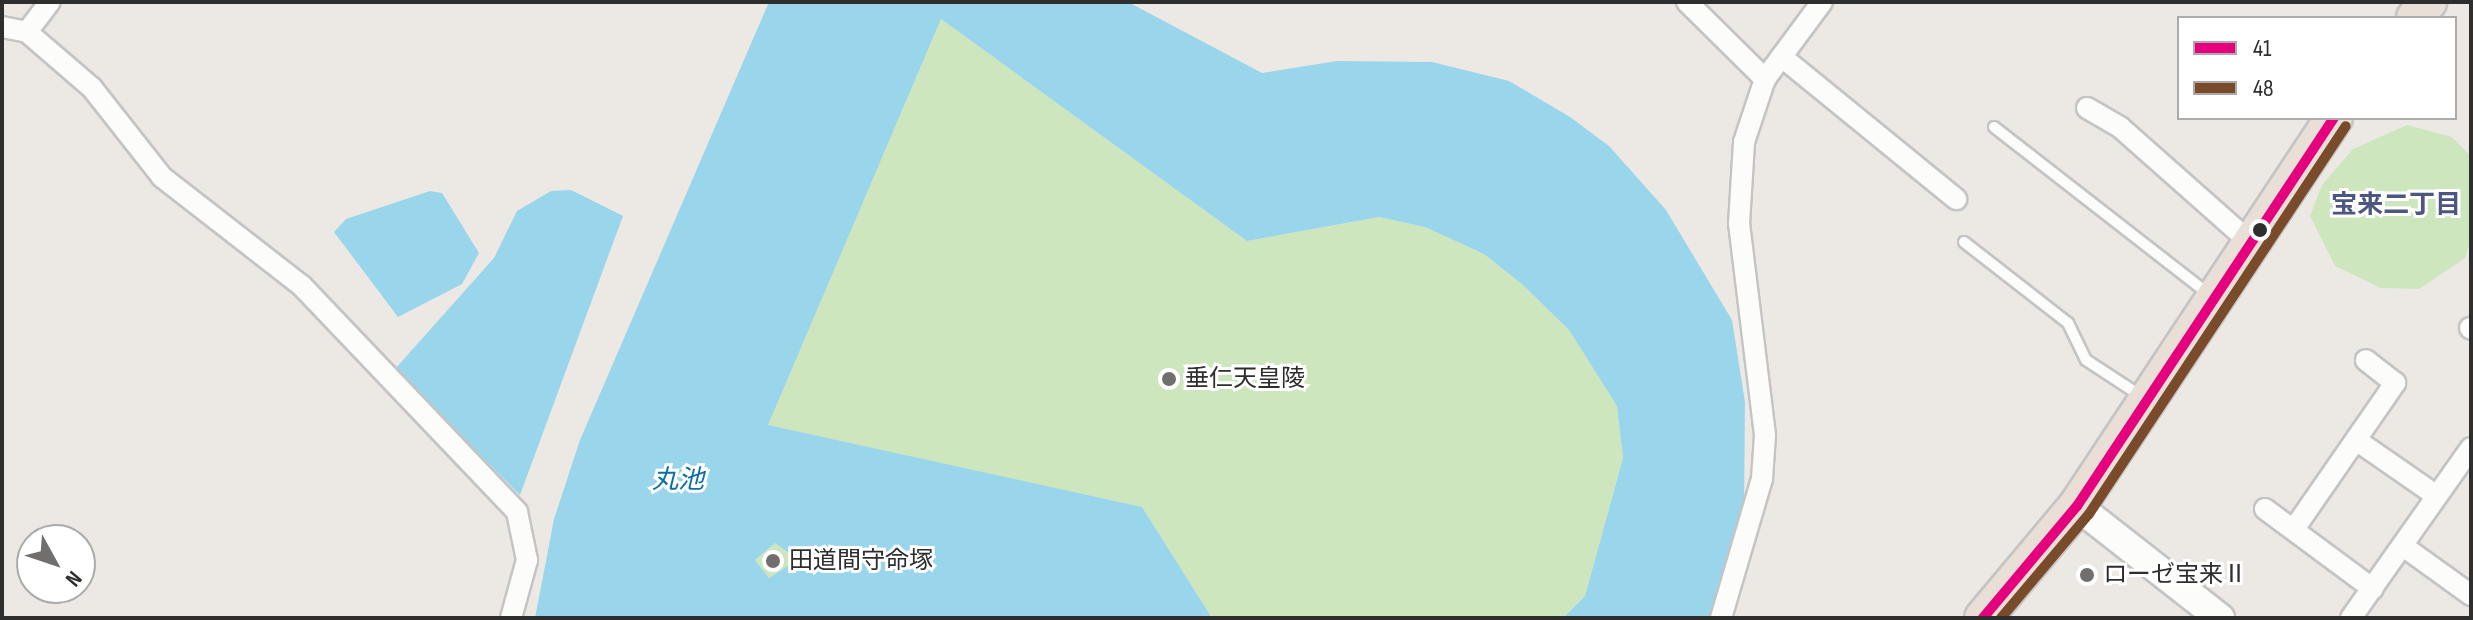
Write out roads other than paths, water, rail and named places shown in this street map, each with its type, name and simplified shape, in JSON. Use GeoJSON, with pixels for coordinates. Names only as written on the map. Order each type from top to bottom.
{"type":"FeatureCollection","features":[{"type":"Feature","properties":{"kind":"highway"},"geometry":{"type":"LineString","coordinates":[[1983,618],[2077,506],[2333,120]]}},
{"type":"Feature","properties":{"kind":"street"},"geometry":{"type":"LineString","coordinates":[[27,32],[50,2]]}},
{"type":"Feature","properties":{"kind":"street"},"geometry":{"type":"LineString","coordinates":[[1687,2],[1765,79]]}},
{"type":"Feature","properties":{"kind":"street"},"geometry":{"type":"LineString","coordinates":[[1721,618],[1763,464],[1760,360],[1739,224],[1744,142],[1765,79],[1822,2]]}},
{"type":"Feature","properties":{"kind":"street"},"geometry":{"type":"LineString","coordinates":[[2,27],[27,32],[92,88],[162,177],[302,286],[517,512],[527,560],[511,618]]}},
{"type":"Feature","properties":{"kind":"street"},"geometry":{"type":"LineString","coordinates":[[1782,57],[1956,199]]}},
{"type":"Feature","properties":{"kind":"street"},"geometry":{"type":"LineString","coordinates":[[2087,108],[2121,128],[2250,242]]}},
{"type":"Feature","properties":{"kind":"street"},"geometry":{"type":"LineString","coordinates":[[2294,529],[2395,383],[2366,360]]}},
{"type":"Feature","properties":{"kind":"street"},"geometry":{"type":"LineString","coordinates":[[2356,440],[2437,496]]}},
{"type":"Feature","properties":{"kind":"street"},"geometry":{"type":"LineString","coordinates":[[2351,618],[2471,448]]}},
{"type":"Feature","properties":{"kind":"street"},"geometry":{"type":"LineString","coordinates":[[2077,506],[2220,618]]}},
{"type":"Feature","properties":{"kind":"street"},"geometry":{"type":"LineString","coordinates":[[2265,509],[2373,589]]}},
{"type":"Feature","properties":{"kind":"street"},"geometry":{"type":"LineString","coordinates":[[2403,546],[2471,595]]}},
{"type":"Feature","properties":{"kind":"lane"},"geometry":{"type":"LineString","coordinates":[[1994,127],[2214,298]]}},
{"type":"Feature","properties":{"kind":"lane"},"geometry":{"type":"LineString","coordinates":[[1964,242],[2068,323],[2086,360],[2149,401]]}},
{"type":"Feature","properties":{"kind":"water","name":"丸池"},"geometry":{"type":"Polygon","coordinates":[[[769,2],[1128,2],[1262,73],[1337,61],[1432,62],[1509,81],[1570,117],[1609,146],[1666,210],[1732,320],[1745,402],[1744,505],[1711,618],[1563,618],[1585,596],[1623,458],[1617,406],[1569,330],[1523,285],[1484,254],[1425,227],[1379,217],[1247,241],[941,19],[768,425],[1142,507],[1212,618],[535,618],[554,519],[580,440],[769,2]],[[775,543],[755,560],[769,578],[791,564],[789,553],[775,543]]]}},
{"type":"Feature","properties":{"kind":"water"},"geometry":{"type":"Polygon","coordinates":[[[571,190],[623,216],[520,495],[395,369],[494,258],[517,211],[551,191],[571,190]]]}},
{"type":"Feature","properties":{"kind":"water"},"geometry":{"type":"Polygon","coordinates":[[[430,191],[442,193],[479,253],[462,284],[398,317],[334,232],[346,219],[430,191]]]}},
{"type":"Feature","properties":{"kind":"place","name":"垂仁天皇陵"},"geometry":{"type":"Point","coordinates":[1169,379]}},
{"type":"Feature","properties":{"kind":"place","name":"田道間守命塚"},"geometry":{"type":"Point","coordinates":[773,561]}},
{"type":"Feature","properties":{"kind":"place","name":"ローゼ宝来Ⅱ"},"geometry":{"type":"Point","coordinates":[2087,575]}},
{"type":"Feature","properties":{"kind":"district","name":"宝来二丁目"},"geometry":{"type":"Point","coordinates":[2396,206]}}]}
